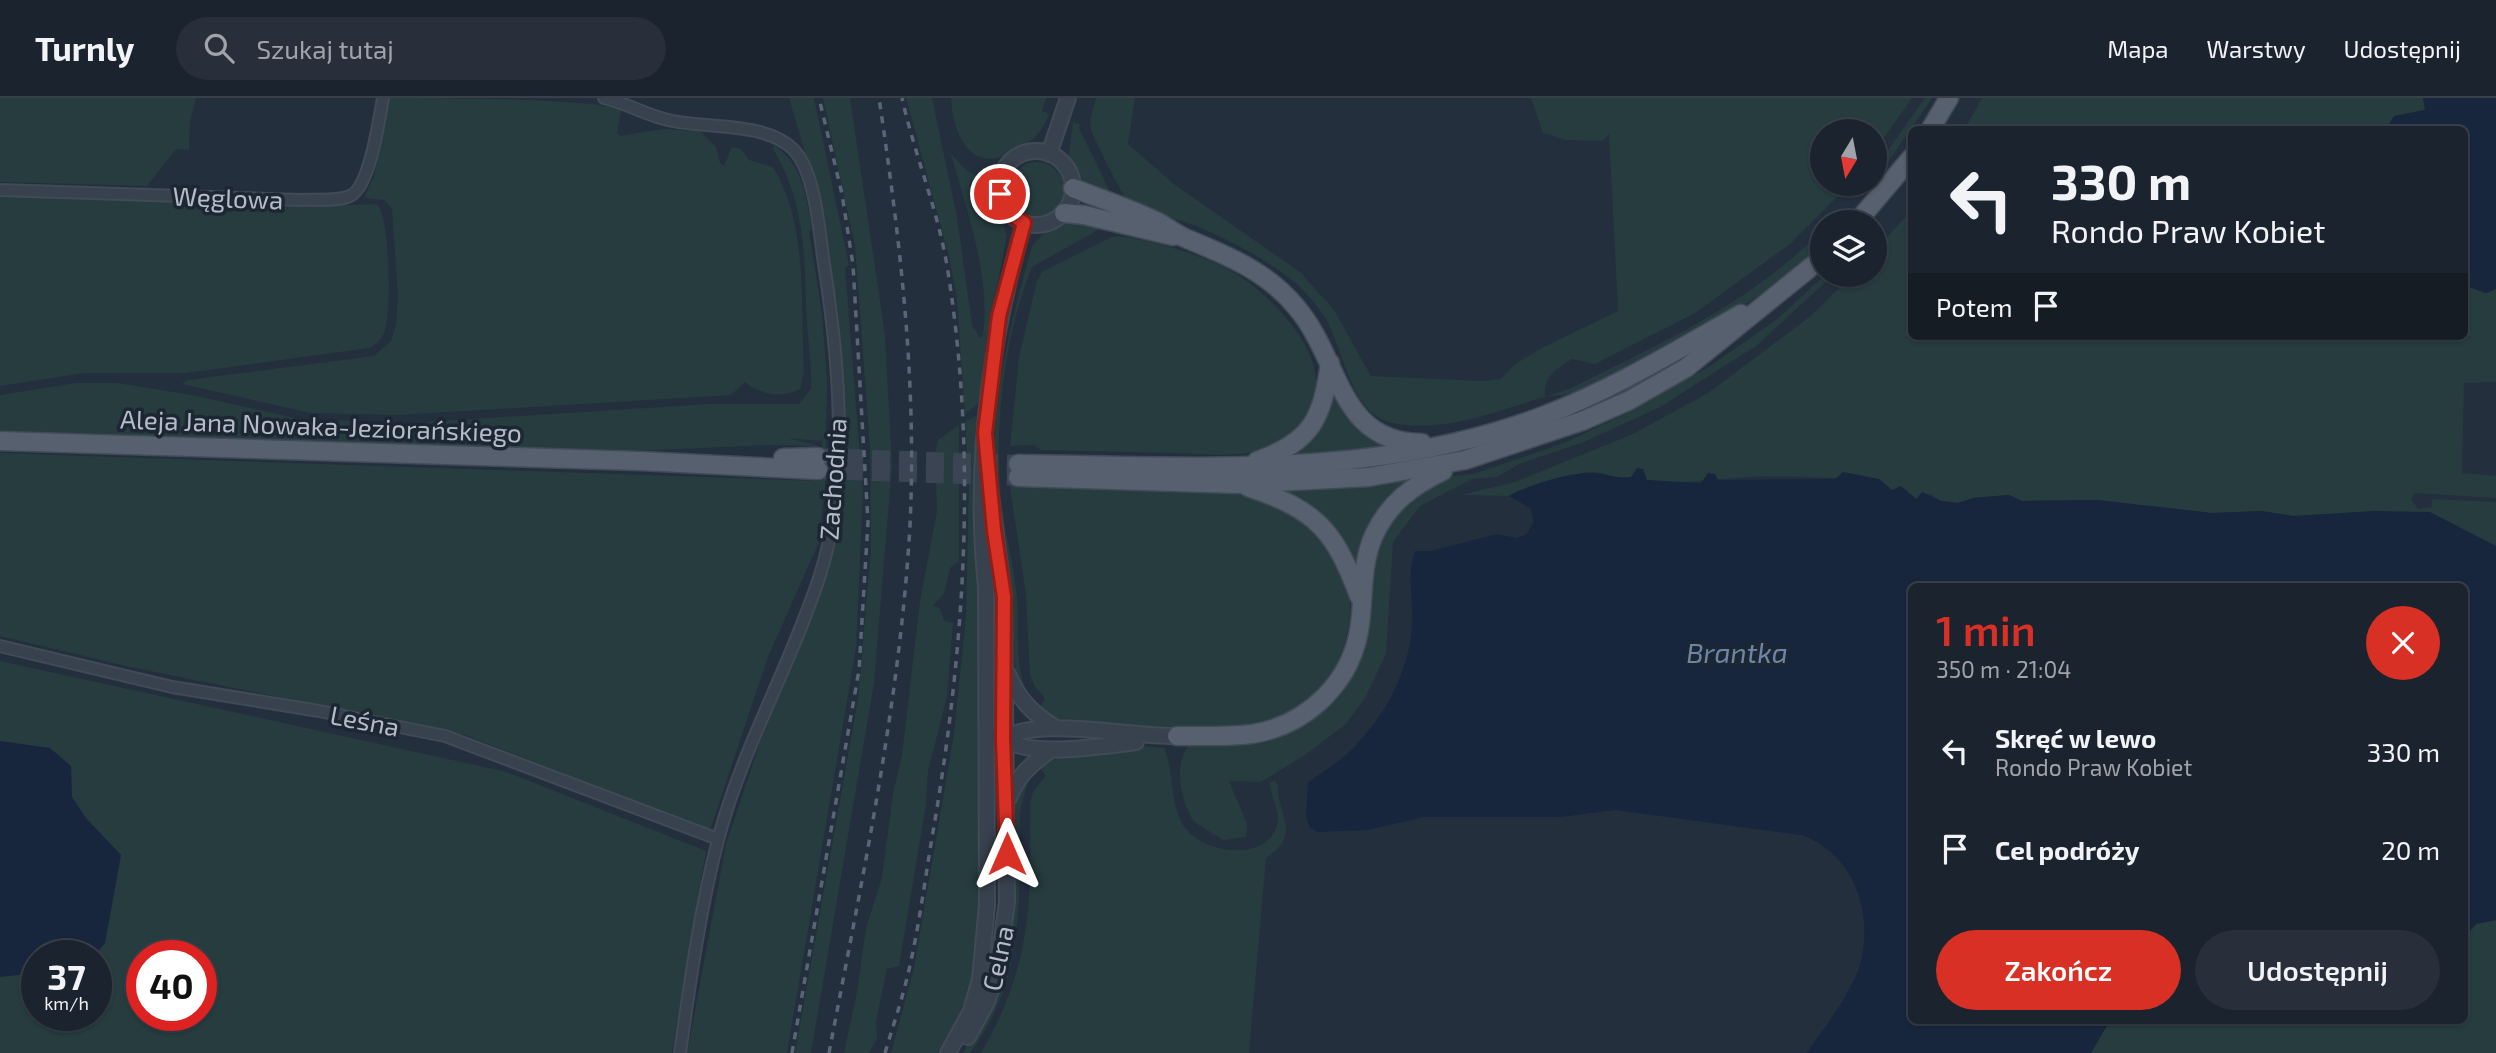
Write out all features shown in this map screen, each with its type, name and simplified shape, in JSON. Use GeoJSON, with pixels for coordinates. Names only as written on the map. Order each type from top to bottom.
{"type":"FeatureCollection","features":[{"type":"Feature","properties":{"kind":"main road"},"geometry":{"type":"LineString","coordinates":[[1932,126],[1949,98]]}},
{"type":"Feature","properties":{"kind":"main road"},"geometry":{"type":"LineString","coordinates":[[1867,210],[1908,162]]}},
{"type":"Feature","properties":{"kind":"main road"},"geometry":{"type":"LineString","coordinates":[[1073,188],[1158,222],[1184,237],[1231,256],[1271,281],[1309,322],[1346,401],[1372,431],[1402,443],[1464,441]]}},
{"type":"Feature","properties":{"kind":"main road"},"geometry":{"type":"LineString","coordinates":[[1064,213],[1184,237]]}},
{"type":"Feature","properties":{"kind":"main road"},"geometry":{"type":"LineString","coordinates":[[1018,471],[1369,477],[1465,460],[1546,435],[1628,401],[1686,368],[1810,269]]}},
{"type":"Feature","properties":{"kind":"main road"},"geometry":{"type":"LineString","coordinates":[[1238,475],[1395,456],[1464,441],[1543,416],[1606,388],[1801,277]]}},
{"type":"Feature","properties":{"kind":"main road"},"geometry":{"type":"LineString","coordinates":[[1238,475],[1298,441],[1320,414],[1330,363]]}},
{"type":"Feature","properties":{"kind":"main road","name":"Aleja Jana Nowaka-Jeziorańskiego"},"geometry":{"type":"LineString","coordinates":[[0,441],[818,464]]}},
{"type":"Feature","properties":{"kind":"main road"},"geometry":{"type":"LineString","coordinates":[[1170,736],[1253,734],[1293,721],[1315,706],[1342,676],[1353,653],[1360,622],[1360,598],[1368,553],[1386,514],[1409,489],[1465,460]]}},
{"type":"Feature","properties":{"kind":"main road"},"geometry":{"type":"LineString","coordinates":[[1238,475],[1287,500],[1328,532],[1344,555],[1360,598]]}},
{"type":"Feature","properties":{"kind":"street","name":"Węglowa"},"geometry":{"type":"LineString","coordinates":[[0,190],[299,200],[344,198],[355,193],[364,180],[383,98]]}},
{"type":"Feature","properties":{"kind":"street","name":"Zachodnia"},"geometry":{"type":"LineString","coordinates":[[604,98],[684,124],[741,128],[775,138],[791,148],[806,170],[813,197],[833,325],[838,395],[833,517],[820,576],[743,765],[718,839],[695,951],[680,1053]]}},
{"type":"Feature","properties":{"kind":"street"},"geometry":{"type":"LineString","coordinates":[[1049,154],[1068,98]]}},
{"type":"Feature","properties":{"kind":"street"},"geometry":{"type":"LineString","coordinates":[[1036,152],[1049,154],[1068,170],[1073,188],[1071,202],[1064,213],[1049,223],[1024,223],[1003,205],[1001,178],[1005,168],[1018,156],[1036,152]]}},
{"type":"Feature","properties":{"kind":"street","name":"Celna"},"geometry":{"type":"LineString","coordinates":[[950,1053],[966,1023],[981,979],[987,905],[986,587],[981,542],[985,433],[999,316],[1024,223]]}},
{"type":"Feature","properties":{"kind":"street","name":"Celna"},"geometry":{"type":"LineString","coordinates":[[950,1053],[972,1032],[998,974],[1007,902],[1007,806],[1003,739],[1006,670],[1004,597],[994,530],[985,433]]}},
{"type":"Feature","properties":{"kind":"street","name":"Leśna"},"geometry":{"type":"LineString","coordinates":[[0,646],[172,687],[319,711],[444,737],[718,839]]}},
{"type":"Feature","properties":{"kind":"street"},"geometry":{"type":"LineString","coordinates":[[1006,670],[1015,692],[1028,708],[1056,728]]}},
{"type":"Feature","properties":{"kind":"street"},"geometry":{"type":"LineString","coordinates":[[986,705],[995,730],[1003,739],[1023,747],[1051,750],[1170,736]]}},
{"type":"Feature","properties":{"kind":"street"},"geometry":{"type":"LineString","coordinates":[[987,779],[991,758],[1011,732],[1056,728],[1170,736]]}},
{"type":"Feature","properties":{"kind":"street"},"geometry":{"type":"LineString","coordinates":[[1007,806],[1017,780],[1029,765],[1051,750]]}},
{"type":"Feature","properties":{"kind":"green space"},"geometry":{"type":"Polygon","coordinates":[[[0,98],[196,98],[190,122],[189,150],[176,149],[147,186],[0,182],[0,98]]]}},
{"type":"Feature","properties":{"kind":"green space"},"geometry":{"type":"Polygon","coordinates":[[[389,98],[512,100],[584,103],[609,107],[621,111],[617,133],[621,136],[663,129],[700,131],[716,147],[720,163],[724,166],[732,147],[741,149],[749,160],[773,167],[785,190],[798,240],[804,372],[800,389],[786,394],[771,394],[757,390],[745,382],[731,395],[398,415],[310,413],[182,384],[188,380],[374,356],[391,341],[396,326],[398,297],[392,209],[384,200],[364,198],[374,176],[389,98]]]}},
{"type":"Feature","properties":{"kind":"green space"},"geometry":{"type":"Polygon","coordinates":[[[789,98],[814,98],[849,265],[845,267],[863,493],[856,648],[787,1053],[687,1053],[726,844],[760,743],[830,562],[842,521],[843,374],[838,310],[818,196],[789,98]]]}},
{"type":"Feature","properties":{"kind":"green space"},"geometry":{"type":"Polygon","coordinates":[[[823,98],[850,98],[885,335],[892,466],[874,683],[811,1053],[795,1053],[858,699],[871,550],[870,447],[855,246],[823,98]]]}},
{"type":"Feature","properties":{"kind":"green space"},"geometry":{"type":"Polygon","coordinates":[[[906,98],[932,98],[957,217],[972,325],[979,337],[983,336],[985,314],[981,268],[951,154],[967,171],[989,182],[1007,235],[991,317],[984,388],[978,404],[965,414],[957,299],[949,256],[906,98]]]}},
{"type":"Feature","properties":{"kind":"green space"},"geometry":{"type":"Polygon","coordinates":[[[951,98],[1046,98],[1042,111],[1049,114],[1039,132],[1026,144],[999,157],[986,158],[976,155],[960,138],[951,98]]]}},
{"type":"Feature","properties":{"kind":"green space"},"geometry":{"type":"Polygon","coordinates":[[[1096,98],[1135,98],[1128,144],[1175,185],[1300,272],[1334,310],[1371,376],[1482,381],[1501,379],[1514,365],[1538,350],[1618,311],[1609,134],[1603,141],[1566,140],[1543,133],[1531,98],[1912,98],[1887,134],[1887,119],[1810,119],[1810,196],[1838,196],[1824,210],[1810,210],[1810,224],[1790,244],[1695,313],[1595,364],[1572,359],[1566,363],[1548,378],[1545,397],[1571,388],[1704,320],[1766,279],[1810,242],[1810,254],[1739,309],[1671,348],[1574,392],[1542,398],[1469,420],[1432,425],[1393,423],[1379,418],[1368,409],[1352,383],[1326,319],[1293,281],[1232,242],[1196,226],[1142,209],[1127,199],[1097,143],[1090,126],[1096,98]]]}},
{"type":"Feature","properties":{"kind":"green space"},"geometry":{"type":"Polygon","coordinates":[[[1925,98],[1932,98],[1913,126],[1908,126],[1908,133],[1887,163],[1887,152],[1925,98]]]}},
{"type":"Feature","properties":{"kind":"green space"},"geometry":{"type":"Polygon","coordinates":[[[1982,98],[2423,98],[2425,110],[2394,116],[2388,126],[1966,126],[1982,98]]]}},
{"type":"Feature","properties":{"kind":"green space"},"geometry":{"type":"Polygon","coordinates":[[[1073,122],[1080,124],[1079,128],[1111,194],[1083,183],[1069,155],[1073,122]]]}},
{"type":"Feature","properties":{"kind":"green space"},"geometry":{"type":"Polygon","coordinates":[[[774,145],[792,162],[798,172],[812,230],[809,231],[822,313],[827,380],[825,489],[818,544],[768,657],[710,830],[465,735],[126,666],[0,636],[0,453],[819,481],[823,434],[821,441],[788,438],[819,446],[768,445],[631,451],[0,433],[0,395],[76,383],[117,383],[192,395],[299,419],[407,423],[710,404],[799,404],[811,389],[803,245],[791,186],[773,149],[774,145]]]}},
{"type":"Feature","properties":{"kind":"green space"},"geometry":{"type":"Polygon","coordinates":[[[1037,162],[1056,170],[1064,189],[1056,208],[1037,216],[1018,208],[1010,189],[1018,170],[1037,162]]]}},
{"type":"Feature","properties":{"kind":"green space"},"geometry":{"type":"Polygon","coordinates":[[[0,194],[298,207],[377,204],[385,227],[387,246],[388,308],[384,333],[378,342],[369,348],[186,373],[84,373],[0,386],[0,194]]]}},
{"type":"Feature","properties":{"kind":"green space"},"geometry":{"type":"Polygon","coordinates":[[[1908,214],[1908,340],[2468,340],[2468,286],[2486,293],[2496,289],[2496,382],[2464,383],[2462,473],[2496,476],[2496,498],[2415,493],[2411,499],[2418,509],[2432,507],[2432,499],[2496,502],[2496,546],[2418,512],[2293,516],[2262,511],[2212,513],[2097,500],[2022,501],[2009,495],[1973,498],[1958,503],[1941,501],[1930,494],[1916,499],[1905,489],[1893,491],[1879,479],[1868,478],[1767,476],[1669,482],[1647,480],[1638,468],[1631,477],[1613,478],[1598,473],[1520,490],[1509,496],[1461,495],[1515,482],[1633,434],[1708,393],[1812,315],[1840,287],[1887,287],[1887,237],[1908,214]]]}},
{"type":"Feature","properties":{"kind":"green space"},"geometry":{"type":"Polygon","coordinates":[[[1074,219],[1101,224],[1100,229],[1032,267],[1014,322],[1000,411],[1001,498],[1017,598],[1019,662],[1030,697],[1023,696],[1016,670],[1011,591],[995,502],[994,436],[1008,341],[1032,246],[1043,234],[1074,219]]]}},
{"type":"Feature","properties":{"kind":"green space"},"geometry":{"type":"Polygon","coordinates":[[[1114,236],[1174,248],[1219,265],[1246,281],[1280,311],[1307,348],[1314,368],[1316,388],[1310,407],[1289,436],[1270,448],[1235,454],[1041,450],[1034,445],[1010,446],[1019,357],[1037,281],[1042,272],[1114,236]]]}},
{"type":"Feature","properties":{"kind":"green space"},"geometry":{"type":"Polygon","coordinates":[[[1812,287],[1820,287],[1756,346],[1660,407],[1584,442],[1519,464],[1497,477],[1472,479],[1420,506],[1393,542],[1386,654],[1365,698],[1346,724],[1305,755],[1261,782],[1229,781],[1247,824],[1246,837],[1223,840],[1194,822],[1182,794],[1180,774],[1183,754],[1188,746],[1264,743],[1284,736],[1312,720],[1343,691],[1366,646],[1374,554],[1396,509],[1442,477],[1473,474],[1564,443],[1634,410],[1710,366],[1776,320],[1812,287]]]}},
{"type":"Feature","properties":{"kind":"green space"},"geometry":{"type":"Polygon","coordinates":[[[1332,385],[1353,425],[1387,450],[1290,456],[1309,440],[1320,426],[1332,385]]]}},
{"type":"Feature","properties":{"kind":"green space"},"geometry":{"type":"Polygon","coordinates":[[[975,416],[981,418],[980,942],[969,1001],[948,1041],[938,1053],[891,1053],[914,968],[954,734],[966,617],[969,483],[965,422],[975,416]]]}},
{"type":"Feature","properties":{"kind":"green space"},"geometry":{"type":"Polygon","coordinates":[[[959,425],[959,561],[950,568],[944,594],[933,605],[940,609],[944,621],[953,623],[947,697],[928,771],[926,804],[899,966],[887,969],[876,1021],[877,1038],[869,1053],[844,1053],[857,992],[866,928],[882,878],[893,793],[902,755],[920,601],[937,511],[935,455],[938,440],[959,425]]]}},
{"type":"Feature","properties":{"kind":"green space"},"geometry":{"type":"Polygon","coordinates":[[[1407,480],[1408,484],[1359,565],[1329,523],[1285,493],[1286,490],[1348,488],[1407,480]]]}},
{"type":"Feature","properties":{"kind":"green space"},"geometry":{"type":"Polygon","coordinates":[[[1010,486],[1243,493],[1264,498],[1302,516],[1324,535],[1349,591],[1349,627],[1338,661],[1329,677],[1305,704],[1290,713],[1242,726],[1187,728],[1094,725],[1065,720],[1038,710],[1045,698],[1035,687],[1030,675],[1026,595],[1010,486]]]}},
{"type":"Feature","properties":{"kind":"green space"},"geometry":{"type":"Polygon","coordinates":[[[0,661],[507,772],[706,851],[672,1053],[0,1053],[0,661]]]}},
{"type":"Feature","properties":{"kind":"green space"},"geometry":{"type":"Polygon","coordinates":[[[1141,746],[1164,748],[1176,806],[1183,825],[1204,843],[1218,848],[1248,849],[1261,845],[1271,837],[1278,820],[1270,783],[1274,780],[1278,785],[1286,832],[1277,849],[1266,858],[1249,1053],[981,1053],[1011,990],[1020,960],[1029,902],[1030,802],[1033,792],[1046,776],[1038,765],[1070,754],[1141,746]]]}},
{"type":"Feature","properties":{"kind":"green space"},"geometry":{"type":"Polygon","coordinates":[[[1029,776],[1020,812],[1020,879],[1010,969],[988,1025],[970,1053],[963,1053],[995,992],[1004,963],[1013,903],[1016,795],[1029,776]]]}},
{"type":"Feature","properties":{"kind":"green space"},"geometry":{"type":"Polygon","coordinates":[[[2496,920],[2496,1053],[2091,1053],[2106,1027],[2111,1024],[2468,1024],[2468,932],[2476,924],[2496,920]]]}},
{"type":"Feature","properties":{"kind":"water"},"geometry":{"type":"Polygon","coordinates":[[[2423,98],[2496,98],[2496,289],[2486,293],[2468,286],[2468,126],[2388,126],[2394,116],[2425,110],[2423,98]]]}},
{"type":"Feature","properties":{"kind":"water","name":"Brantka"},"geometry":{"type":"Polygon","coordinates":[[[1637,468],[1643,469],[1647,480],[1701,483],[1708,473],[1715,474],[1718,480],[1835,479],[1843,472],[1879,479],[1892,490],[1901,486],[1916,499],[1922,492],[1941,501],[1958,503],[1973,498],[2009,495],[2022,501],[2097,500],[2212,513],[2262,511],[2293,516],[2374,511],[2430,512],[2496,546],[2496,920],[2476,924],[2468,932],[2468,583],[1908,583],[1908,1024],[2111,1024],[2106,1027],[2091,1053],[1806,1053],[1851,987],[1860,965],[1864,925],[1856,887],[1847,870],[1835,856],[1801,835],[1615,810],[1561,817],[1424,817],[1368,830],[1317,832],[1310,828],[1306,816],[1308,783],[1342,758],[1372,727],[1392,696],[1406,662],[1412,626],[1411,579],[1415,551],[1431,551],[1497,534],[1517,538],[1527,534],[1534,521],[1530,508],[1509,496],[1540,483],[1590,473],[1631,477],[1637,468]]]}},
{"type":"Feature","properties":{"kind":"water"},"geometry":{"type":"Polygon","coordinates":[[[0,741],[50,748],[71,766],[72,797],[86,818],[121,855],[106,940],[21,940],[21,975],[0,977],[0,741]]]}},
{"type":"Feature","properties":{"kind":"tunnel"},"geometry":{"type":"LineString","coordinates":[[818,457],[1018,464]]}},
{"type":"Feature","properties":{"kind":"tunnel"},"geometry":{"type":"LineString","coordinates":[[818,470],[1018,477]]}},
{"type":"Feature","properties":{"kind":"railway"},"geometry":{"type":"LineString","coordinates":[[792,1053],[859,670],[868,522],[853,265],[842,194],[819,98]]}},
{"type":"Feature","properties":{"kind":"railway"},"geometry":{"type":"LineString","coordinates":[[829,1053],[889,724],[910,525],[912,471],[909,364],[894,204],[879,98]]}},
{"type":"Feature","properties":{"kind":"railway"},"geometry":{"type":"LineString","coordinates":[[885,1053],[911,963],[945,757],[960,619],[964,549],[962,410],[948,272],[939,228],[902,98]]}},
{"type":"Feature","properties":{"kind":"route"},"geometry":{"type":"LineString","coordinates":[[1000,194],[1009,213],[1024,223],[999,316],[985,433],[994,530],[1004,597],[1006,670],[1003,739],[1007,854]]}}]}
